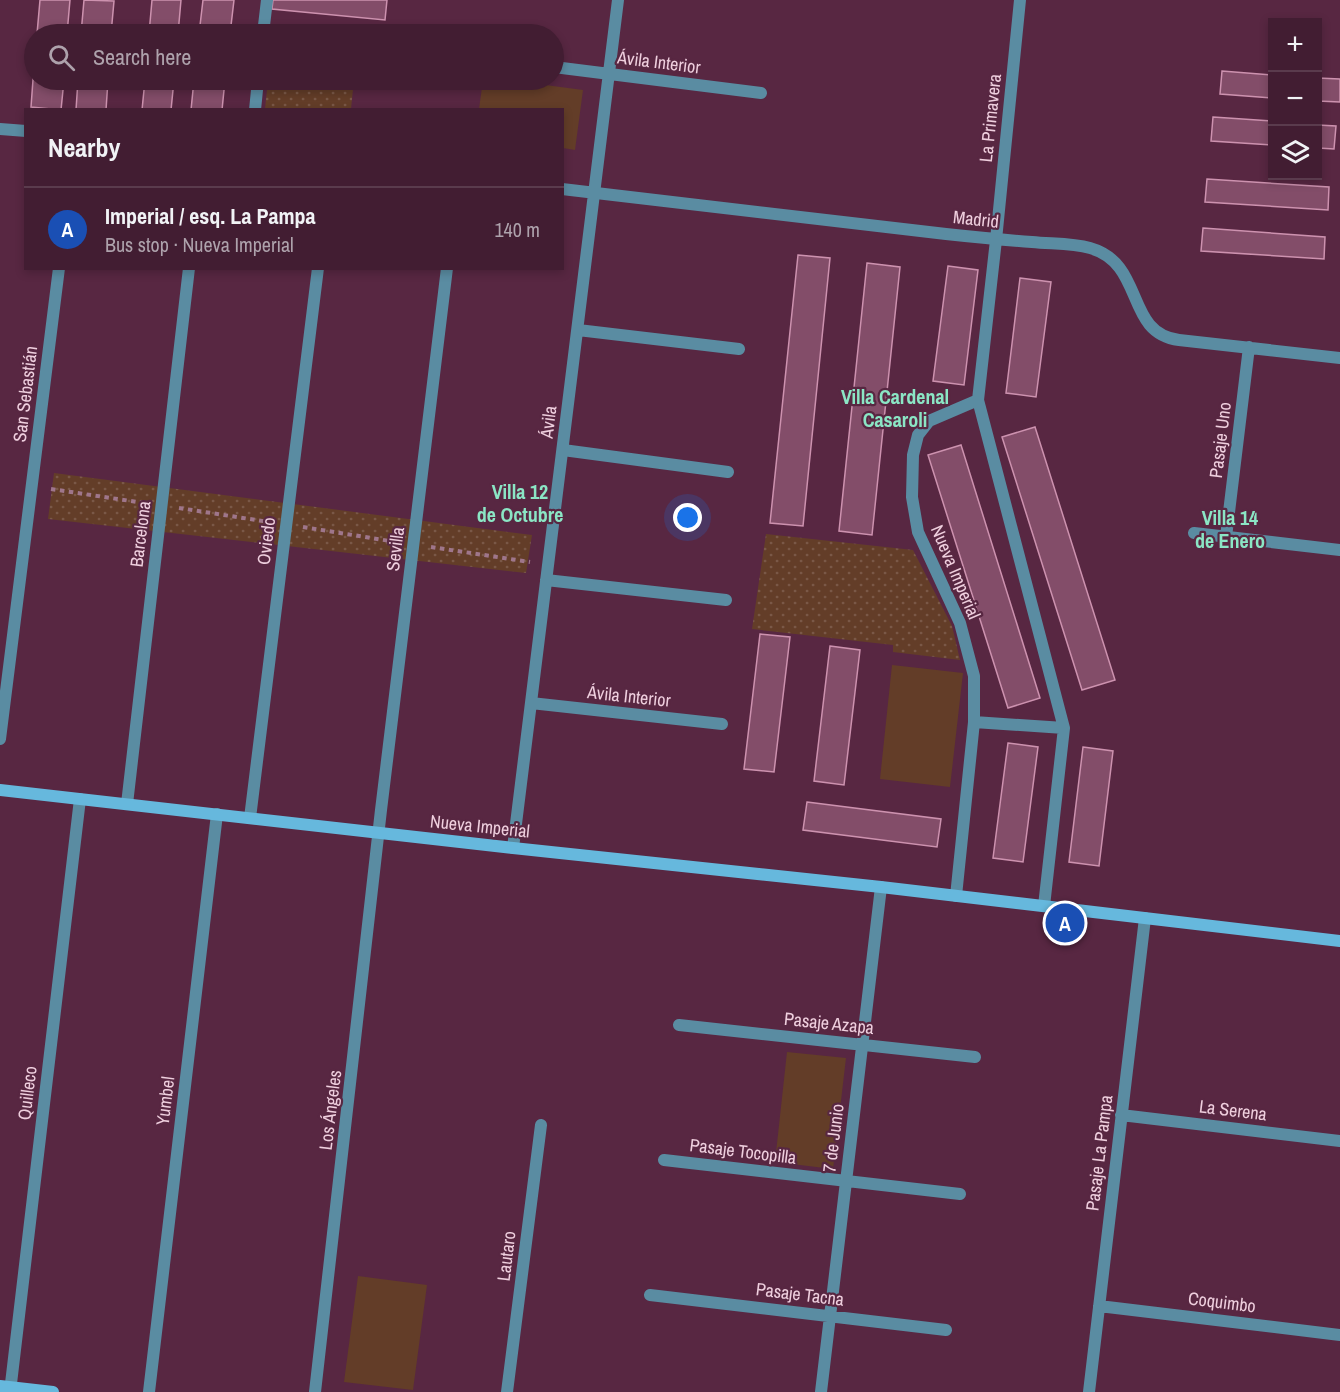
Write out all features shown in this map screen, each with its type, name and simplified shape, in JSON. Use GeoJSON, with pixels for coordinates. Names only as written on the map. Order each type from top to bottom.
{"type":"FeatureCollection","features":[{"type":"Feature","properties":{"kind":"street"},"geometry":{"type":"LineString","coordinates":[[264,24],[267,0]]}},
{"type":"Feature","properties":{"kind":"street","name":"Ávila"},"geometry":{"type":"LineString","coordinates":[[513,848],[618,0]]}},
{"type":"Feature","properties":{"kind":"street","name":"La Primavera"},"geometry":{"type":"LineString","coordinates":[[996,240],[1020,0]]}},
{"type":"Feature","properties":{"kind":"street","name":"Ávila Interior"},"geometry":{"type":"LineString","coordinates":[[564,68],[761,93]]}},
{"type":"Feature","properties":{"kind":"street"},"geometry":{"type":"LineString","coordinates":[[255,108],[257,90]]}},
{"type":"Feature","properties":{"kind":"street"},"geometry":{"type":"LineString","coordinates":[[0,129],[24,132]]}},
{"type":"Feature","properties":{"kind":"street","name":"Madrid"},"geometry":{"type":"LineString","coordinates":[[564,189],[996,240],[1081,246],[1105,254],[1123,270],[1147,323],[1161,336],[1340,358]]}},
{"type":"Feature","properties":{"kind":"street"},"geometry":{"type":"LineString","coordinates":[[996,240],[978,400],[1064,728],[1044,906]]}},
{"type":"Feature","properties":{"kind":"street","name":"San Sebastián"},"geometry":{"type":"LineString","coordinates":[[0,739],[59,270]]}},
{"type":"Feature","properties":{"kind":"street","name":"Barcelona"},"geometry":{"type":"LineString","coordinates":[[127,804],[189,270]]}},
{"type":"Feature","properties":{"kind":"street","name":"Oviedo"},"geometry":{"type":"LineString","coordinates":[[250,818],[318,270]]}},
{"type":"Feature","properties":{"kind":"street","name":"Sevilla"},"geometry":{"type":"LineString","coordinates":[[380,833],[447,270]]}},
{"type":"Feature","properties":{"kind":"street"},"geometry":{"type":"LineString","coordinates":[[578,330],[739,349]]}},
{"type":"Feature","properties":{"kind":"street","name":"Pasaje Uno"},"geometry":{"type":"LineString","coordinates":[[1226,537],[1249,347]]}},
{"type":"Feature","properties":{"kind":"street","name":"Nueva Imperial"},"geometry":{"type":"LineString","coordinates":[[956,896],[974,722],[974,676],[960,623],[921,540],[914,515],[912,497],[914,445],[923,427],[929,421],[978,400]]}},
{"type":"Feature","properties":{"kind":"street"},"geometry":{"type":"LineString","coordinates":[[563,450],[728,472]]}},
{"type":"Feature","properties":{"kind":"street"},"geometry":{"type":"LineString","coordinates":[[1194,533],[1340,550]]}},
{"type":"Feature","properties":{"kind":"street"},"geometry":{"type":"LineString","coordinates":[[546,580],[726,600]]}},
{"type":"Feature","properties":{"kind":"street","name":"Ávila Interior"},"geometry":{"type":"LineString","coordinates":[[531,703],[722,724]]}},
{"type":"Feature","properties":{"kind":"street"},"geometry":{"type":"LineString","coordinates":[[974,722],[1064,728]]}},
{"type":"Feature","properties":{"kind":"street","name":"Nueva Imperial"},"geometry":{"type":"LineString","coordinates":[[0,790],[880,887],[1340,941]]}},
{"type":"Feature","properties":{"kind":"street","name":"Quilleco"},"geometry":{"type":"LineString","coordinates":[[7,1388],[80,799]]}},
{"type":"Feature","properties":{"kind":"street","name":"Yumbel"},"geometry":{"type":"LineString","coordinates":[[149,1392],[217,814]]}},
{"type":"Feature","properties":{"kind":"street","name":"Los Ángeles"},"geometry":{"type":"LineString","coordinates":[[315,1392],[380,833]]}},
{"type":"Feature","properties":{"kind":"street","name":"7 de Junio"},"geometry":{"type":"LineString","coordinates":[[822,1392],[880,887]]}},
{"type":"Feature","properties":{"kind":"street","name":"Pasaje La Pampa"},"geometry":{"type":"LineString","coordinates":[[1089,1392],[1145,918]]}},
{"type":"Feature","properties":{"kind":"street","name":"Pasaje Azapa"},"geometry":{"type":"LineString","coordinates":[[679,1025],[975,1057]]}},
{"type":"Feature","properties":{"kind":"street","name":"La Serena"},"geometry":{"type":"LineString","coordinates":[[1121,1115],[1340,1141]]}},
{"type":"Feature","properties":{"kind":"street","name":"Lautaro"},"geometry":{"type":"LineString","coordinates":[[507,1392],[541,1125]]}},
{"type":"Feature","properties":{"kind":"street","name":"Pasaje Tocopilla"},"geometry":{"type":"LineString","coordinates":[[664,1160],[960,1194]]}},
{"type":"Feature","properties":{"kind":"street","name":"Pasaje Tacna"},"geometry":{"type":"LineString","coordinates":[[650,1295],[946,1330]]}},
{"type":"Feature","properties":{"kind":"street","name":"Coquimbo"},"geometry":{"type":"LineString","coordinates":[[1099,1306],[1340,1335]]}},
{"type":"Feature","properties":{"kind":"street"},"geometry":{"type":"LineString","coordinates":[[7,1388],[53,1392]]}},
{"type":"Feature","properties":{"kind":"shaded area"},"geometry":{"type":"Polygon","coordinates":[[[564,87],[583,90],[575,150],[564,148],[564,108],[479,108],[482,90],[564,90],[564,87]]]}},
{"type":"Feature","properties":{"kind":"shaded area"},"geometry":{"type":"Polygon","coordinates":[[[267,90],[353,90],[351,108],[265,108],[267,90]]]}},
{"type":"Feature","properties":{"kind":"shaded area"},"geometry":{"type":"Polygon","coordinates":[[[54,473],[532,535],[526,573],[48,519],[54,473]]]}},
{"type":"Feature","properties":{"kind":"shaded area"},"geometry":{"type":"Polygon","coordinates":[[[766,534],[913,550],[952,626],[960,660],[893,652],[893,645],[752,629],[766,534]]]}},
{"type":"Feature","properties":{"kind":"shaded area"},"geometry":{"type":"Polygon","coordinates":[[[892,665],[963,673],[950,787],[880,779],[892,665]]]}},
{"type":"Feature","properties":{"kind":"shaded area"},"geometry":{"type":"Polygon","coordinates":[[[787,1052],[846,1058],[833,1169],[775,1162],[787,1052]]]}},
{"type":"Feature","properties":{"kind":"shaded area"},"geometry":{"type":"Polygon","coordinates":[[[358,1276],[427,1285],[413,1390],[344,1382],[358,1276]]]}},
{"type":"Feature","properties":{"kind":"building"},"geometry":{"type":"Polygon","coordinates":[[[40,0],[70,0],[68,24],[38,24],[40,0]]]}},
{"type":"Feature","properties":{"kind":"building"},"geometry":{"type":"Polygon","coordinates":[[[84,0],[114,1],[112,24],[82,24],[84,0]]]}},
{"type":"Feature","properties":{"kind":"building"},"geometry":{"type":"Polygon","coordinates":[[[152,0],[181,0],[179,24],[150,24],[152,0]]]}},
{"type":"Feature","properties":{"kind":"building"},"geometry":{"type":"Polygon","coordinates":[[[203,0],[234,0],[231,24],[200,24],[203,0]]]}},
{"type":"Feature","properties":{"kind":"building"},"geometry":{"type":"Polygon","coordinates":[[[273,0],[387,0],[385,20],[272,9],[273,0]]]}},
{"type":"Feature","properties":{"kind":"building"},"geometry":{"type":"Polygon","coordinates":[[[1222,71],[1268,75],[1268,98],[1220,94],[1222,71]]]}},
{"type":"Feature","properties":{"kind":"building"},"geometry":{"type":"Polygon","coordinates":[[[1322,78],[1340,79],[1340,102],[1322,101],[1322,78]]]}},
{"type":"Feature","properties":{"kind":"building"},"geometry":{"type":"Polygon","coordinates":[[[32,90],[63,90],[61,108],[31,107],[32,90]]]}},
{"type":"Feature","properties":{"kind":"building"},"geometry":{"type":"Polygon","coordinates":[[[77,90],[107,90],[106,108],[76,108],[77,90]]]}},
{"type":"Feature","properties":{"kind":"building"},"geometry":{"type":"Polygon","coordinates":[[[144,90],[173,90],[171,108],[142,108],[144,90]]]}},
{"type":"Feature","properties":{"kind":"building"},"geometry":{"type":"Polygon","coordinates":[[[193,90],[224,90],[222,108],[191,108],[193,90]]]}},
{"type":"Feature","properties":{"kind":"building"},"geometry":{"type":"Polygon","coordinates":[[[1213,117],[1268,121],[1268,145],[1211,141],[1213,117]]]}},
{"type":"Feature","properties":{"kind":"building"},"geometry":{"type":"Polygon","coordinates":[[[1322,125],[1336,126],[1334,149],[1322,148],[1322,125]]]}},
{"type":"Feature","properties":{"kind":"building"},"geometry":{"type":"Polygon","coordinates":[[[1207,179],[1329,187],[1328,210],[1205,202],[1207,179]]]}},
{"type":"Feature","properties":{"kind":"building"},"geometry":{"type":"Polygon","coordinates":[[[1203,228],[1325,237],[1324,259],[1201,251],[1203,228]]]}},
{"type":"Feature","properties":{"kind":"building"},"geometry":{"type":"Polygon","coordinates":[[[798,255],[830,258],[803,526],[770,523],[798,255]]]}},
{"type":"Feature","properties":{"kind":"building"},"geometry":{"type":"Polygon","coordinates":[[[867,263],[900,267],[872,535],[839,531],[867,263]]]}},
{"type":"Feature","properties":{"kind":"building"},"geometry":{"type":"Polygon","coordinates":[[[948,266],[978,270],[964,385],[933,381],[948,266]]]}},
{"type":"Feature","properties":{"kind":"building"},"geometry":{"type":"Polygon","coordinates":[[[1020,278],[1051,282],[1036,397],[1006,393],[1020,278]]]}},
{"type":"Feature","properties":{"kind":"building"},"geometry":{"type":"Polygon","coordinates":[[[1035,427],[1115,680],[1082,690],[1002,437],[1035,427]]]}},
{"type":"Feature","properties":{"kind":"building"},"geometry":{"type":"Polygon","coordinates":[[[961,445],[1040,698],[1008,708],[928,455],[961,445]]]}},
{"type":"Feature","properties":{"kind":"building"},"geometry":{"type":"Polygon","coordinates":[[[760,634],[790,637],[774,772],[744,769],[760,634]]]}},
{"type":"Feature","properties":{"kind":"building"},"geometry":{"type":"Polygon","coordinates":[[[830,646],[860,650],[844,785],[814,781],[830,646]]]}},
{"type":"Feature","properties":{"kind":"building"},"geometry":{"type":"Polygon","coordinates":[[[1008,743],[1038,747],[1023,862],[993,858],[1008,743]]]}},
{"type":"Feature","properties":{"kind":"building"},"geometry":{"type":"Polygon","coordinates":[[[1083,747],[1113,751],[1099,866],[1069,862],[1083,747]]]}},
{"type":"Feature","properties":{"kind":"building"},"geometry":{"type":"Polygon","coordinates":[[[807,802],[941,819],[937,847],[803,830],[807,802]]]}},
{"type":"Feature","properties":{"kind":"place","name":"Imperial / esq. La Pampa"},"geometry":{"type":"Point","coordinates":[1065,923]}},
{"type":"Feature","properties":{"kind":"district","name":"Villa Cardenal Casaroli"},"geometry":{"type":"Point","coordinates":[895,408]}},
{"type":"Feature","properties":{"kind":"district","name":"Villa 12 de Octubre"},"geometry":{"type":"Point","coordinates":[520,502]}},
{"type":"Feature","properties":{"kind":"district","name":"Villa 14 de Enero"},"geometry":{"type":"Point","coordinates":[1230,528]}}]}
